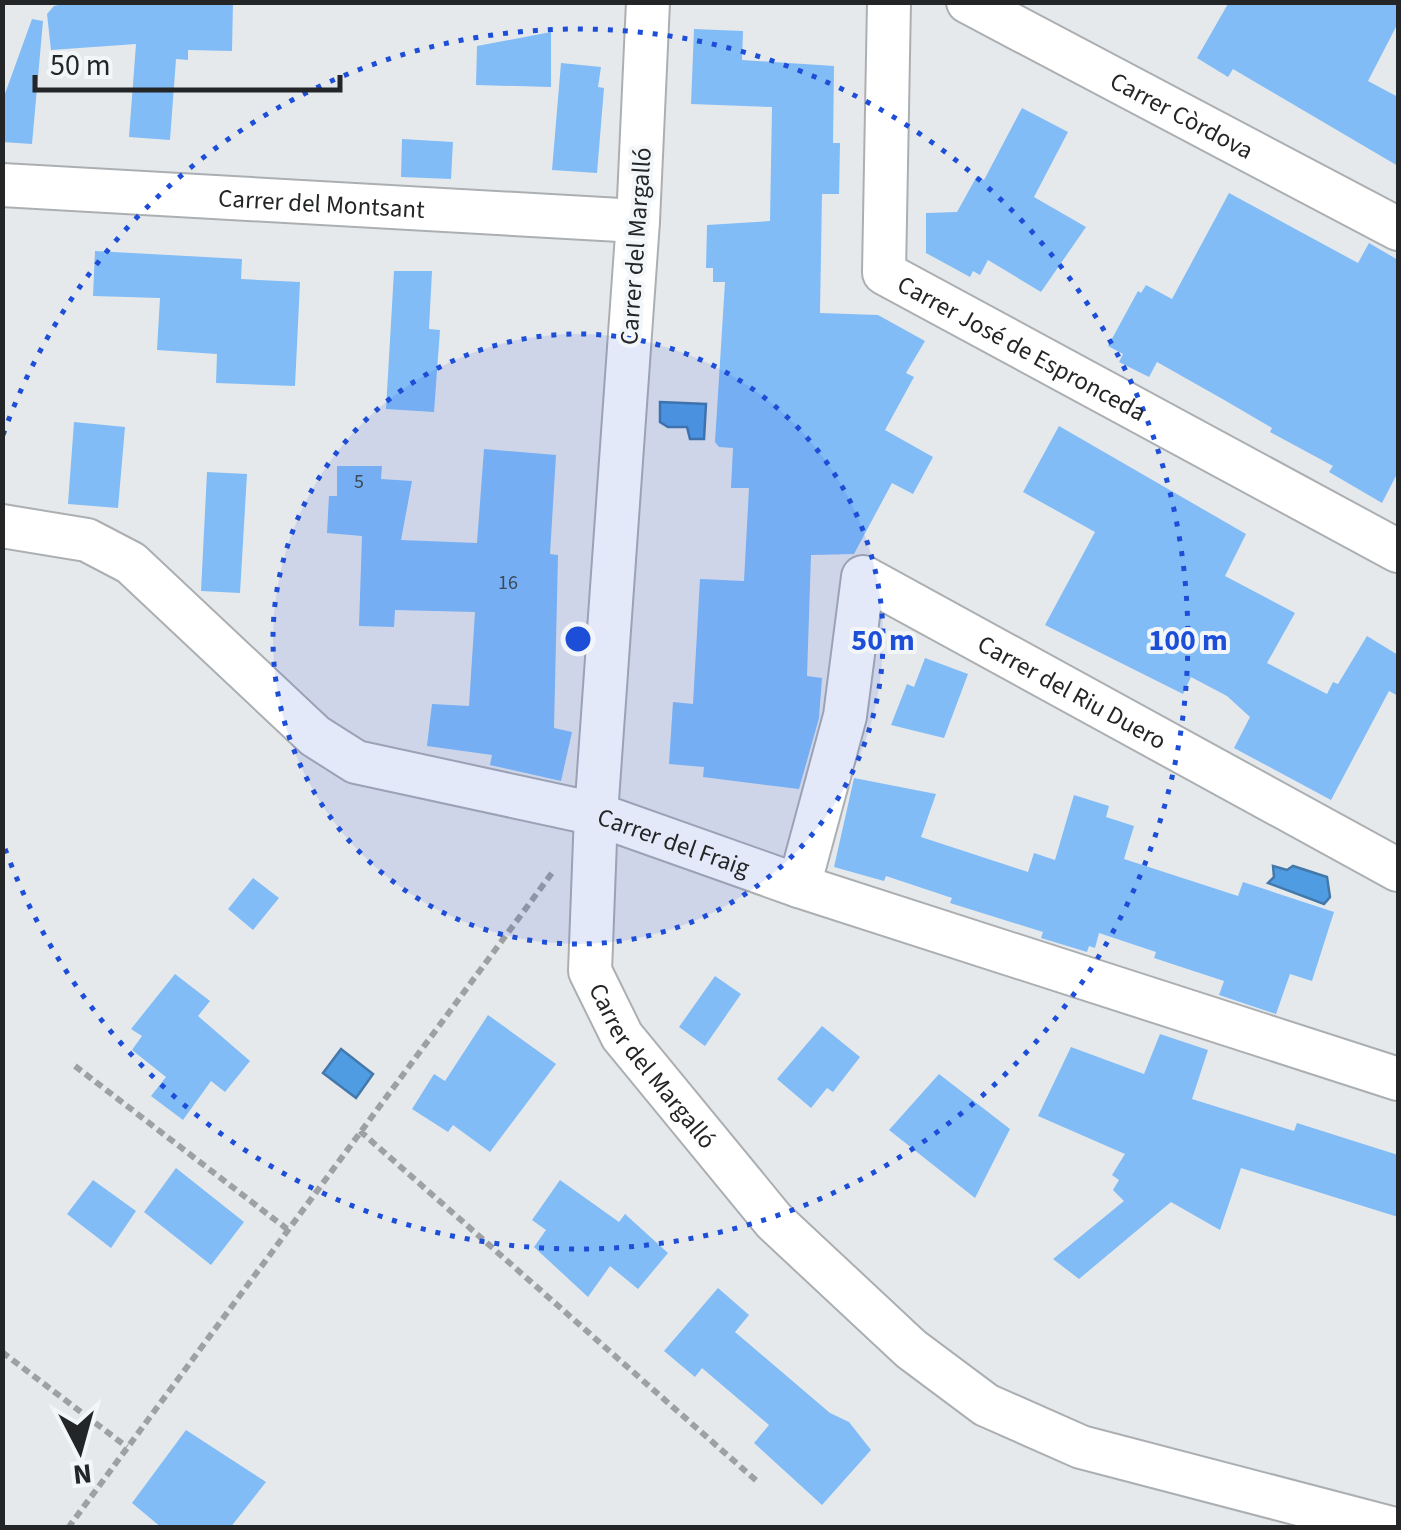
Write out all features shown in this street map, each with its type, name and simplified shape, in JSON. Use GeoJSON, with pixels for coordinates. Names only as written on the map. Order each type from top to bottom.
{"type":"FeatureCollection","features":[{"type":"Feature","properties":{"kind":"street","name":"Carrer del Margalló"},"geometry":{"type":"LineString","coordinates":[[648,2],[638,222],[596,814],[590,971],[622,1036],[774,1221],[911,1349],[986,1404],[1081,1447],[1391,1528]]}},
{"type":"Feature","properties":{"kind":"street","name":"Carrer José de Espronceda"},"geometry":{"type":"LineString","coordinates":[[889,2],[884,272],[1398,551]]}},
{"type":"Feature","properties":{"kind":"street","name":"Carrer Còrdova"},"geometry":{"type":"LineString","coordinates":[[968,2],[1398,229]]}},
{"type":"Feature","properties":{"kind":"street","name":"Carrer del Montsant"},"geometry":{"type":"LineString","coordinates":[[2,185],[638,222]]}},
{"type":"Feature","properties":{"kind":"street","name":"Carrer del Fraig"},"geometry":{"type":"LineString","coordinates":[[2,526],[87,540],[131,563],[314,736],[356,762],[596,814],[799,886],[1398,1080]]}},
{"type":"Feature","properties":{"kind":"street","name":"Carrer del Riu Duero"},"geometry":{"type":"LineString","coordinates":[[799,886],[844,716],[863,577],[1398,870]]}},
{"type":"Feature","properties":{"kind":"path"},"geometry":{"type":"LineString","coordinates":[[68,1528],[596,814]]}},
{"type":"Feature","properties":{"kind":"path"},"geometry":{"type":"LineString","coordinates":[[75,1066],[287,1229]]}},
{"type":"Feature","properties":{"kind":"path"},"geometry":{"type":"LineString","coordinates":[[360,1131],[758,1483]]}},
{"type":"Feature","properties":{"kind":"path"},"geometry":{"type":"LineString","coordinates":[[2,1352],[126,1447]]}},
{"type":"Feature","properties":{"kind":"water"},"geometry":{"type":"Polygon","coordinates":[[[660,402],[706,404],[704,439],[690,439],[687,427],[668,427],[660,422],[660,402]]]}},
{"type":"Feature","properties":{"kind":"water"},"geometry":{"type":"Polygon","coordinates":[[[1273,866],[1287,870],[1293,866],[1327,877],[1330,897],[1324,904],[1268,883],[1274,877],[1273,866]]]}},
{"type":"Feature","properties":{"kind":"water"},"geometry":{"type":"Polygon","coordinates":[[[341,1049],[373,1074],[356,1098],[323,1073],[341,1049]]]}},
{"type":"Feature","properties":{"kind":"building"},"geometry":{"type":"Polygon","coordinates":[[[72,2],[233,2],[232,51],[188,50],[188,60],[176,59],[170,140],[129,137],[136,44],[51,50],[47,14],[54,6],[72,2]]]}},
{"type":"Feature","properties":{"kind":"building"},"geometry":{"type":"Polygon","coordinates":[[[1229,2],[1398,2],[1398,23],[1368,81],[1398,97],[1398,166],[1233,69],[1228,77],[1197,58],[1229,2]]]}},
{"type":"Feature","properties":{"kind":"building"},"geometry":{"type":"Polygon","coordinates":[[[32,19],[43,21],[32,144],[2,142],[2,102],[32,19]]]}},
{"type":"Feature","properties":{"kind":"building"},"geometry":{"type":"Polygon","coordinates":[[[694,29],[743,31],[742,60],[834,66],[833,143],[840,143],[839,194],[822,194],[820,313],[878,315],[925,341],[906,373],[914,377],[885,430],[933,457],[913,494],[892,483],[854,554],[811,555],[807,676],[822,678],[819,718],[799,789],[703,777],[704,767],[669,764],[673,702],[693,704],[700,579],[744,581],[749,488],[731,488],[733,448],[719,447],[715,442],[725,282],[713,282],[713,268],[706,268],[707,225],[770,221],[772,107],[691,104],[694,29]]]}},
{"type":"Feature","properties":{"kind":"building"},"geometry":{"type":"Polygon","coordinates":[[[551,32],[551,87],[476,85],[477,46],[551,32]]]}},
{"type":"Feature","properties":{"kind":"building"},"geometry":{"type":"Polygon","coordinates":[[[561,63],[601,67],[598,87],[604,88],[597,173],[552,170],[561,63]]]}},
{"type":"Feature","properties":{"kind":"building"},"geometry":{"type":"Polygon","coordinates":[[[1022,108],[1068,132],[1034,197],[1086,227],[1041,292],[988,260],[980,275],[973,271],[970,277],[926,253],[926,213],[957,212],[977,176],[984,180],[1022,108]]]}},
{"type":"Feature","properties":{"kind":"building"},"geometry":{"type":"Polygon","coordinates":[[[402,139],[453,142],[451,179],[401,177],[402,139]]]}},
{"type":"Feature","properties":{"kind":"building"},"geometry":{"type":"Polygon","coordinates":[[[1229,193],[1358,263],[1369,243],[1398,260],[1398,472],[1382,503],[1329,472],[1333,466],[1270,432],[1272,428],[1226,401],[1157,362],[1149,377],[1119,362],[1123,354],[1108,346],[1138,291],[1141,293],[1146,285],[1172,299],[1229,193]]]}},
{"type":"Feature","properties":{"kind":"building"},"geometry":{"type":"Polygon","coordinates":[[[95,251],[242,259],[241,279],[300,282],[295,386],[216,383],[217,354],[157,350],[160,298],[93,296],[95,251]]]}},
{"type":"Feature","properties":{"kind":"building"},"geometry":{"type":"Polygon","coordinates":[[[394,271],[432,271],[429,329],[440,330],[434,412],[386,409],[394,271]]]}},
{"type":"Feature","properties":{"kind":"building"},"geometry":{"type":"Polygon","coordinates":[[[74,422],[125,427],[118,508],[68,504],[74,422]]]}},
{"type":"Feature","properties":{"kind":"building"},"geometry":{"type":"Polygon","coordinates":[[[1059,426],[1246,534],[1225,576],[1295,613],[1267,663],[1327,694],[1333,682],[1338,684],[1367,636],[1398,655],[1398,696],[1389,691],[1331,800],[1234,748],[1250,717],[1227,696],[1191,677],[1183,694],[1045,625],[1095,532],[1023,492],[1059,426]]]}},
{"type":"Feature","properties":{"kind":"building"},"geometry":{"type":"Polygon","coordinates":[[[484,449],[556,455],[550,554],[558,555],[554,728],[572,732],[561,781],[490,765],[492,755],[427,746],[432,704],[469,706],[475,612],[395,610],[394,627],[359,626],[362,536],[327,533],[329,496],[337,496],[337,466],[382,466],[381,479],[412,481],[401,540],[477,543],[484,449]]]}},
{"type":"Feature","properties":{"kind":"building"},"geometry":{"type":"Polygon","coordinates":[[[207,472],[247,474],[240,593],[201,591],[207,472]]]}},
{"type":"Feature","properties":{"kind":"building"},"geometry":{"type":"Polygon","coordinates":[[[925,658],[968,674],[944,738],[891,725],[907,684],[914,687],[925,658]]]}},
{"type":"Feature","properties":{"kind":"building"},"geometry":{"type":"Polygon","coordinates":[[[854,778],[936,794],[921,837],[1028,872],[1034,853],[1055,860],[1074,795],[1109,806],[1106,817],[1134,826],[1124,859],[1238,896],[1243,882],[1334,912],[1312,981],[1290,974],[1276,1014],[1219,995],[1224,981],[1154,958],[1156,952],[1099,933],[1095,948],[1089,946],[1087,952],[1041,938],[1043,932],[950,903],[952,898],[886,876],[884,881],[834,867],[854,778]]]}},
{"type":"Feature","properties":{"kind":"building"},"geometry":{"type":"Polygon","coordinates":[[[253,878],[279,898],[253,930],[228,909],[253,878]]]}},
{"type":"Feature","properties":{"kind":"building"},"geometry":{"type":"Polygon","coordinates":[[[175,974],[210,1001],[198,1016],[250,1061],[225,1092],[211,1081],[183,1120],[151,1096],[166,1077],[132,1050],[142,1036],[131,1029],[175,974]]]}},
{"type":"Feature","properties":{"kind":"building"},"geometry":{"type":"Polygon","coordinates":[[[715,976],[741,994],[705,1046],[679,1027],[715,976]]]}},
{"type":"Feature","properties":{"kind":"building"},"geometry":{"type":"Polygon","coordinates":[[[488,1015],[556,1064],[490,1152],[453,1125],[448,1132],[412,1109],[434,1074],[445,1081],[488,1015]]]}},
{"type":"Feature","properties":{"kind":"building"},"geometry":{"type":"Polygon","coordinates":[[[822,1026],[860,1057],[833,1092],[827,1088],[811,1108],[777,1079],[822,1026]]]}},
{"type":"Feature","properties":{"kind":"building"},"geometry":{"type":"Polygon","coordinates":[[[1160,1034],[1208,1050],[1192,1099],[1294,1131],[1297,1123],[1398,1155],[1398,1217],[1241,1168],[1220,1230],[1171,1202],[1079,1279],[1053,1259],[1124,1201],[1113,1190],[1119,1180],[1112,1175],[1125,1154],[1038,1116],[1071,1047],[1144,1074],[1160,1034]]]}},
{"type":"Feature","properties":{"kind":"building"},"geometry":{"type":"Polygon","coordinates":[[[939,1074],[1010,1129],[975,1198],[889,1130],[939,1074]]]}},
{"type":"Feature","properties":{"kind":"building"},"geometry":{"type":"Polygon","coordinates":[[[176,1168],[244,1222],[211,1265],[144,1212],[176,1168]]]}},
{"type":"Feature","properties":{"kind":"building"},"geometry":{"type":"Polygon","coordinates":[[[93,1180],[136,1211],[111,1248],[67,1214],[93,1180]]]}},
{"type":"Feature","properties":{"kind":"building"},"geometry":{"type":"Polygon","coordinates":[[[560,1180],[619,1222],[625,1214],[668,1253],[638,1289],[610,1266],[588,1297],[534,1247],[546,1230],[532,1220],[560,1180]]]}},
{"type":"Feature","properties":{"kind":"building"},"geometry":{"type":"Polygon","coordinates":[[[718,1288],[749,1315],[735,1332],[830,1413],[849,1422],[871,1450],[822,1505],[754,1443],[769,1425],[702,1368],[695,1377],[664,1351],[718,1288]]]}},
{"type":"Feature","properties":{"kind":"building"},"geometry":{"type":"Polygon","coordinates":[[[186,1430],[266,1482],[230,1528],[162,1528],[132,1503],[186,1430]]]}}]}
